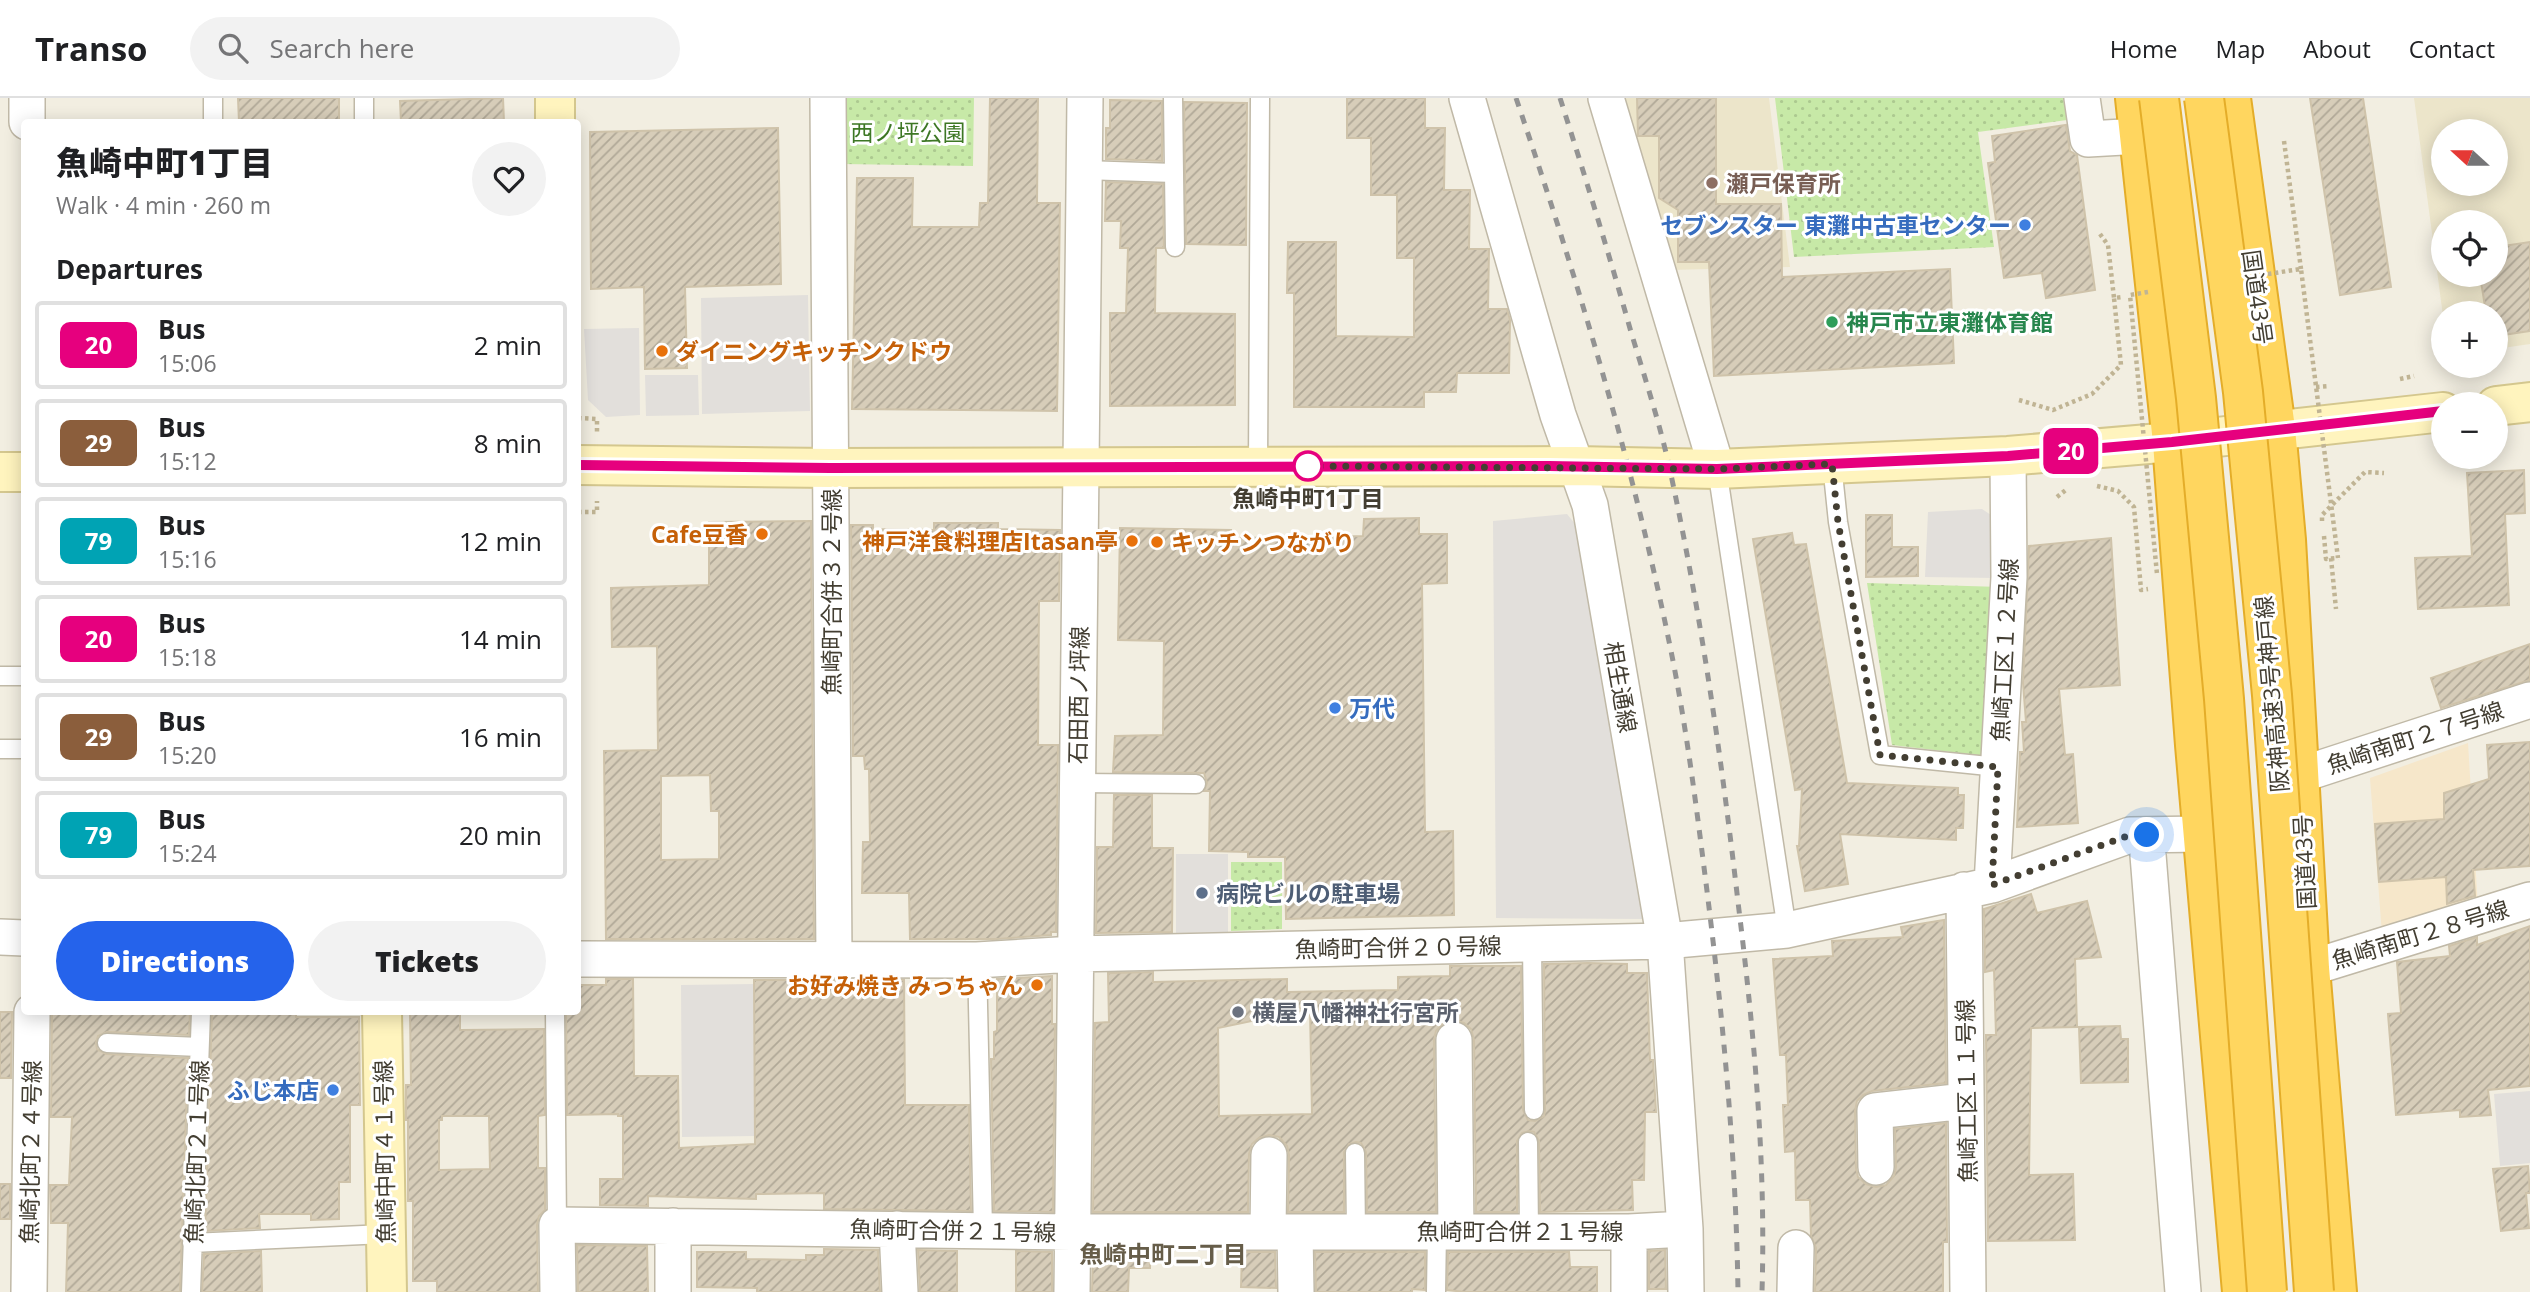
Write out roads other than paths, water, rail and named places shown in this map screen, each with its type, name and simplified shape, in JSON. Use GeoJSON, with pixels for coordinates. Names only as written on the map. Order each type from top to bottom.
{"type":"FeatureCollection","features":[{"type":"Feature","properties":{"kind":"highway"},"geometry":{"type":"LineString","coordinates":[[2135,98],[2172,442],[2214,980],[2242,1292]]}},
{"type":"Feature","properties":{"kind":"highway","name":"阪神高速3号神戸線"},"geometry":{"type":"LineString","coordinates":[[2159,98],[2196,398],[2221,672],[2267,1292]]}},
{"type":"Feature","properties":{"kind":"highway","name":"阪神高速3号神戸線"},"geometry":{"type":"LineString","coordinates":[[2204,98],[2243,392],[2271,682],[2314,1292]]}},
{"type":"Feature","properties":{"kind":"highway","name":"国道43号"},"geometry":{"type":"LineString","coordinates":[[2231,98],[2276,429],[2289,578],[2310,968],[2337,1292]]}},
{"type":"Feature","properties":{"kind":"street"},"geometry":{"type":"LineString","coordinates":[[27,98],[27,119]]}},
{"type":"Feature","properties":{"kind":"street"},"geometry":{"type":"LineString","coordinates":[[555,98],[555,119]]}},
{"type":"Feature","properties":{"kind":"street","name":"魚崎町合併３２号線"},"geometry":{"type":"LineString","coordinates":[[828,98],[834,959]]}},
{"type":"Feature","properties":{"kind":"street","name":"石田西ノ坪線"},"geometry":{"type":"LineString","coordinates":[[1072,1292],[1085,98]]}},
{"type":"Feature","properties":{"kind":"street","name":"相生通線"},"geometry":{"type":"LineString","coordinates":[[1467,98],[1558,415],[1590,505],[1665,941],[1685,1229],[1686,1292]]}},
{"type":"Feature","properties":{"kind":"street"},"geometry":{"type":"LineString","coordinates":[[1606,98],[1717,469]]}},
{"type":"Feature","properties":{"kind":"street"},"geometry":{"type":"LineString","coordinates":[[2082,98],[2088,139],[2141,136]]}},
{"type":"Feature","properties":{"kind":"street"},"geometry":{"type":"LineString","coordinates":[[2508,405],[2530,402]]}},
{"type":"Feature","properties":{"kind":"street"},"geometry":{"type":"LineString","coordinates":[[581,465],[1717,469],[2008,456],[2172,442],[2431,412]]}},
{"type":"Feature","properties":{"kind":"street","name":"魚崎工区１２号線"},"geometry":{"type":"LineString","coordinates":[[1978,887],[1998,767],[2009,577],[2008,456]]}},
{"type":"Feature","properties":{"kind":"street"},"geometry":{"type":"LineString","coordinates":[[0,472],[21,472]]}},
{"type":"Feature","properties":{"kind":"street","name":"魚崎南町２７号線"},"geometry":{"type":"LineString","coordinates":[[2300,775],[2530,700]]}},
{"type":"Feature","properties":{"kind":"street","name":"魚崎町合併２０号線"},"geometry":{"type":"LineString","coordinates":[[581,959],[976,960],[1074,954],[1665,941],[1787,930],[1978,887],[2130,835],[2204,834]]}},
{"type":"Feature","properties":{"kind":"street"},"geometry":{"type":"LineString","coordinates":[[2148,855],[2183,1292]]}},
{"type":"Feature","properties":{"kind":"street","name":"魚崎工区１１号線"},"geometry":{"type":"LineString","coordinates":[[1968,1292],[1965,1101],[1978,887]]}},
{"type":"Feature","properties":{"kind":"street","name":"魚崎南町２８号線"},"geometry":{"type":"LineString","coordinates":[[2310,968],[2530,900]]}},
{"type":"Feature","properties":{"kind":"street"},"geometry":{"type":"LineString","coordinates":[[0,937],[21,937]]}},
{"type":"Feature","properties":{"kind":"street","name":"魚崎北町２４号線"},"geometry":{"type":"LineString","coordinates":[[29,1292],[14,1251],[32,1015]]}},
{"type":"Feature","properties":{"kind":"street","name":"魚崎中町４１号線"},"geometry":{"type":"LineString","coordinates":[[382,1015],[387,1292]]}},
{"type":"Feature","properties":{"kind":"street"},"geometry":{"type":"LineString","coordinates":[[1446,1231],[1454,1040]]}},
{"type":"Feature","properties":{"kind":"street"},"geometry":{"type":"LineString","coordinates":[[1876,1167],[1875,1111],[1965,1101]]}},
{"type":"Feature","properties":{"kind":"street"},"geometry":{"type":"LineString","coordinates":[[1269,1154],[1282,1232],[1296,1292]]}},
{"type":"Feature","properties":{"kind":"street"},"geometry":{"type":"LineString","coordinates":[[557,1225],[558,1292]]}},
{"type":"Feature","properties":{"kind":"street","name":"魚崎町合併２１号線"},"geometry":{"type":"LineString","coordinates":[[557,1225],[1071,1233],[1629,1232],[1685,1229]]}},
{"type":"Feature","properties":{"kind":"street"},"geometry":{"type":"LineString","coordinates":[[673,1226],[673,1292]]}},
{"type":"Feature","properties":{"kind":"street"},"geometry":{"type":"LineString","coordinates":[[897,1229],[900,1292]]}},
{"type":"Feature","properties":{"kind":"street"},"geometry":{"type":"LineString","coordinates":[[1629,1232],[1629,1292]]}},
{"type":"Feature","properties":{"kind":"street"},"geometry":{"type":"LineString","coordinates":[[1795,1292],[1796,1248]]}},
{"type":"Feature","properties":{"kind":"lane"},"geometry":{"type":"LineString","coordinates":[[213,98],[213,119]]}},
{"type":"Feature","properties":{"kind":"lane"},"geometry":{"type":"LineString","coordinates":[[364,98],[364,119]]}},
{"type":"Feature","properties":{"kind":"lane"},"geometry":{"type":"LineString","coordinates":[[1173,98],[1175,247]]}},
{"type":"Feature","properties":{"kind":"lane"},"geometry":{"type":"LineString","coordinates":[[1258,466],[1260,98]]}},
{"type":"Feature","properties":{"kind":"lane"},"geometry":{"type":"LineString","coordinates":[[1084,170],[1174,173]]}},
{"type":"Feature","properties":{"kind":"lane"},"geometry":{"type":"LineString","coordinates":[[1832,464],[1838,522],[1880,755],[1998,767]]}},
{"type":"Feature","properties":{"kind":"lane"},"geometry":{"type":"LineString","coordinates":[[1717,469],[1787,930]]}},
{"type":"Feature","properties":{"kind":"lane"},"geometry":{"type":"LineString","coordinates":[[0,676],[21,676]]}},
{"type":"Feature","properties":{"kind":"lane"},"geometry":{"type":"LineString","coordinates":[[0,749],[21,749]]}},
{"type":"Feature","properties":{"kind":"lane"},"geometry":{"type":"LineString","coordinates":[[1077,783],[1196,784]]}},
{"type":"Feature","properties":{"kind":"lane"},"geometry":{"type":"LineString","coordinates":[[1532,944],[1534,1110]]}},
{"type":"Feature","properties":{"kind":"lane"},"geometry":{"type":"LineString","coordinates":[[976,960],[983,1230]]}},
{"type":"Feature","properties":{"kind":"lane","name":"魚崎北町２１号線"},"geometry":{"type":"LineString","coordinates":[[191,1292],[201,1015]]}},
{"type":"Feature","properties":{"kind":"lane"},"geometry":{"type":"LineString","coordinates":[[555,1015],[557,1225]]}},
{"type":"Feature","properties":{"kind":"lane"},"geometry":{"type":"LineString","coordinates":[[107,1043],[199,1047]]}},
{"type":"Feature","properties":{"kind":"lane"},"geometry":{"type":"LineString","coordinates":[[1528,1142],[1529,1231]]}},
{"type":"Feature","properties":{"kind":"lane"},"geometry":{"type":"LineString","coordinates":[[1355,1153],[1356,1232]]}},
{"type":"Feature","properties":{"kind":"lane"},"geometry":{"type":"LineString","coordinates":[[1436,1292],[1446,1231]]}},
{"type":"Feature","properties":{"kind":"lane"},"geometry":{"type":"LineString","coordinates":[[192,1243],[385,1234]]}},
{"type":"Feature","properties":{"kind":"railway"},"geometry":{"type":"LineString","coordinates":[[1516,98],[1582,301],[1621,438],[1676,675],[1698,824],[1723,1036],[1735,1189],[1738,1292]]}},
{"type":"Feature","properties":{"kind":"railway"},"geometry":{"type":"LineString","coordinates":[[1560,98],[1660,429],[1700,626],[1724,791],[1754,1048],[1762,1194],[1762,1292]]}},
{"type":"Feature","properties":{"kind":"place","name":"瀬戸保育所"},"geometry":{"type":"Point","coordinates":[1712,183]}},
{"type":"Feature","properties":{"kind":"place","name":"セブンスター 東灘中古車センター"},"geometry":{"type":"Point","coordinates":[2025,225]}},
{"type":"Feature","properties":{"kind":"place","name":"神戸市立東灘体育館"},"geometry":{"type":"Point","coordinates":[1832,322]}},
{"type":"Feature","properties":{"kind":"place","name":"ダイニングキッチンクドウ"},"geometry":{"type":"Point","coordinates":[662,351]}},
{"type":"Feature","properties":{"kind":"place","name":"魚崎中町1丁目"},"geometry":{"type":"Point","coordinates":[1308,466]}},
{"type":"Feature","properties":{"kind":"place","name":"Cafe豆香"},"geometry":{"type":"Point","coordinates":[762,534]}},
{"type":"Feature","properties":{"kind":"place","name":"神戸洋食料理店Itasan亭"},"geometry":{"type":"Point","coordinates":[1132,541]}},
{"type":"Feature","properties":{"kind":"place","name":"キッチンつながり"},"geometry":{"type":"Point","coordinates":[1157,542]}},
{"type":"Feature","properties":{"kind":"place","name":"万代"},"geometry":{"type":"Point","coordinates":[1335,708]}},
{"type":"Feature","properties":{"kind":"place","name":"病院ビルの駐車場"},"geometry":{"type":"Point","coordinates":[1202,893]}},
{"type":"Feature","properties":{"kind":"place","name":"お好み焼き みっちゃん"},"geometry":{"type":"Point","coordinates":[1037,985]}},
{"type":"Feature","properties":{"kind":"place","name":"横屋八幡神社行宮所"},"geometry":{"type":"Point","coordinates":[1238,1012]}},
{"type":"Feature","properties":{"kind":"place","name":"ふじ本店"},"geometry":{"type":"Point","coordinates":[333,1090]}},
{"type":"Feature","properties":{"kind":"district","name":"魚崎中町二丁目"},"geometry":{"type":"Point","coordinates":[1163,1253]}},
{"type":"Feature","properties":{"kind":"park label","name":"西ノ坪公園"},"geometry":{"type":"Point","coordinates":[908,132]}}]}
